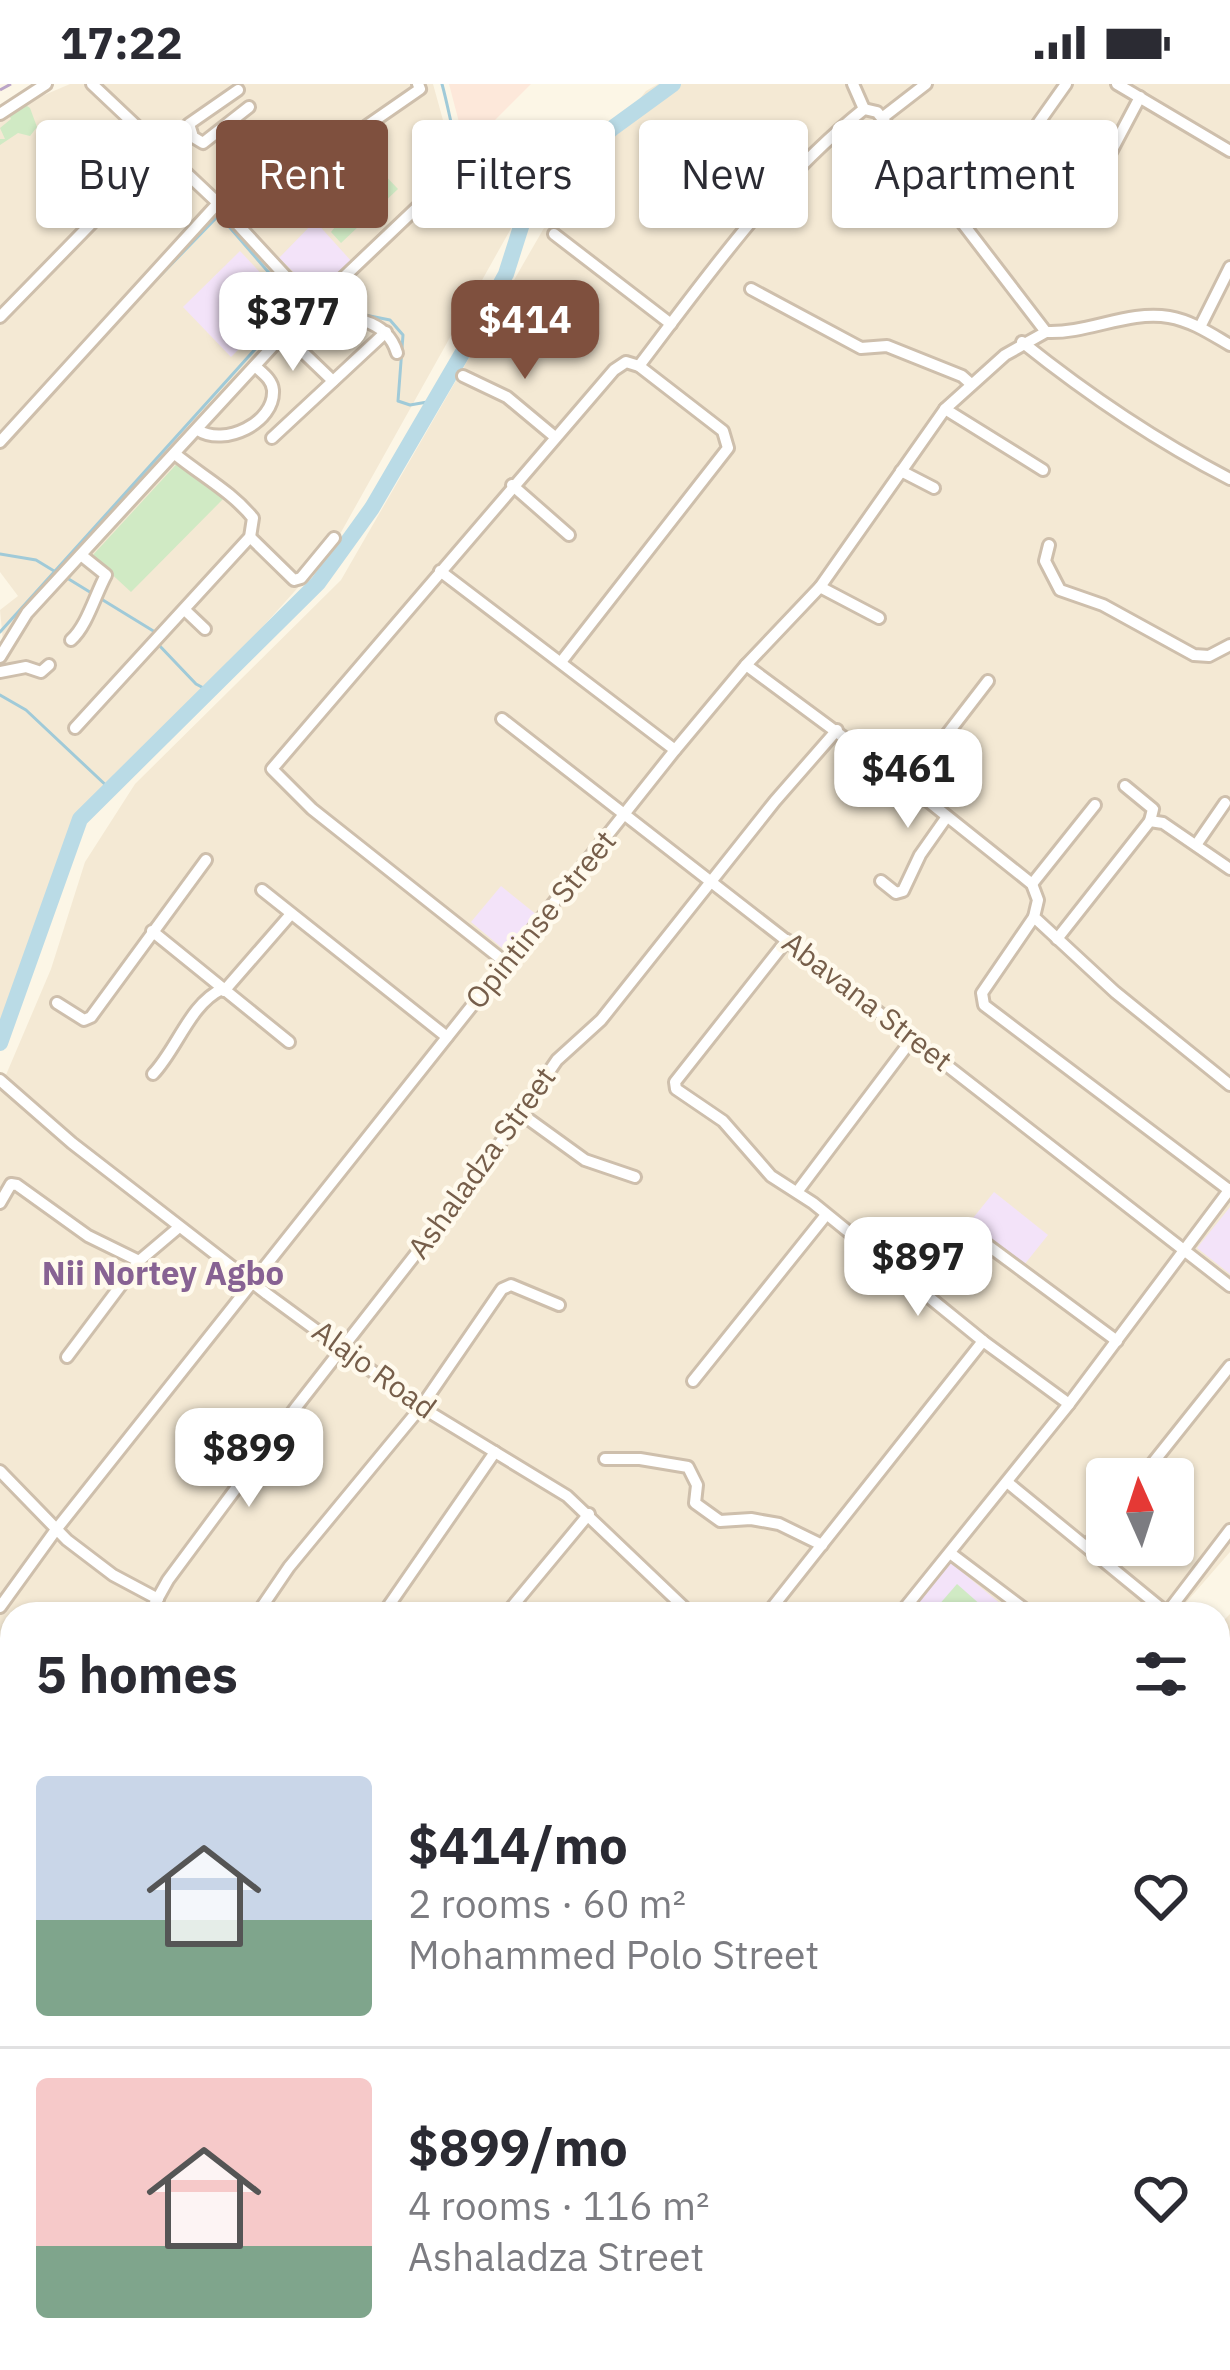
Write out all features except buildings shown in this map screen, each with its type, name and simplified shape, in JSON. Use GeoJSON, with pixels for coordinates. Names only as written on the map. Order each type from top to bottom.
{"type":"FeatureCollection","features":[{"type":"Feature","properties":{"kind":"street"},"geometry":{"type":"LineString","coordinates":[[0,114],[46,84]]}},
{"type":"Feature","properties":{"kind":"street"},"geometry":{"type":"LineString","coordinates":[[92,84],[129,120]]}},
{"type":"Feature","properties":{"kind":"street"},"geometry":{"type":"LineString","coordinates":[[375,120],[420,89],[418,84]]}},
{"type":"Feature","properties":{"kind":"street"},"geometry":{"type":"LineString","coordinates":[[853,84],[864,110]]}},
{"type":"Feature","properties":{"kind":"street"},"geometry":{"type":"LineString","coordinates":[[882,118],[926,84]]}},
{"type":"Feature","properties":{"kind":"street"},"geometry":{"type":"LineString","coordinates":[[1041,120],[1066,84]]}},
{"type":"Feature","properties":{"kind":"street"},"geometry":{"type":"LineString","coordinates":[[1117,84],[1230,151]]}},
{"type":"Feature","properties":{"kind":"street"},"geometry":{"type":"LineString","coordinates":[[249,107],[203,143],[193,137],[189,124],[237,87],[257,120]]}},
{"type":"Feature","properties":{"kind":"street"},"geometry":{"type":"LineString","coordinates":[[1118,139],[1140,97]]}},
{"type":"Feature","properties":{"kind":"street"},"geometry":{"type":"LineString","coordinates":[[808,158],[864,110],[877,112],[1046,332]]}},
{"type":"Feature","properties":{"kind":"street"},"geometry":{"type":"LineString","coordinates":[[192,180],[216,201]]}},
{"type":"Feature","properties":{"kind":"street"},"geometry":{"type":"LineString","coordinates":[[0,442],[216,205]]}},
{"type":"Feature","properties":{"kind":"street"},"geometry":{"type":"LineString","coordinates":[[1,652],[27,614],[284,334],[412,211]]}},
{"type":"Feature","properties":{"kind":"street"},"geometry":{"type":"LineString","coordinates":[[0,317],[87,228]]}},
{"type":"Feature","properties":{"kind":"street"},"geometry":{"type":"LineString","coordinates":[[242,228],[313,306]]}},
{"type":"Feature","properties":{"kind":"street"},"geometry":{"type":"LineString","coordinates":[[635,365],[744,228]]}},
{"type":"Feature","properties":{"kind":"street"},"geometry":{"type":"LineString","coordinates":[[554,234],[671,324]]}},
{"type":"Feature","properties":{"kind":"street"},"geometry":{"type":"LineString","coordinates":[[1230,267],[1200,327],[1230,345]]}},
{"type":"Feature","properties":{"kind":"street"},"geometry":{"type":"LineString","coordinates":[[751,289],[860,348],[894,348],[971,384]]}},
{"type":"Feature","properties":{"kind":"street"},"geometry":{"type":"LineString","coordinates":[[303,316],[362,320],[386,332],[397,353]]}},
{"type":"Feature","properties":{"kind":"street","name":"Opintinse Street"},"geometry":{"type":"LineString","coordinates":[[4,1602],[675,750],[820,587],[945,409],[1022,342],[1046,332],[1084,331],[1155,316],[1200,327]]}},
{"type":"Feature","properties":{"kind":"street"},"geometry":{"type":"LineString","coordinates":[[272,438],[386,332]]}},
{"type":"Feature","properties":{"kind":"street"},"geometry":{"type":"LineString","coordinates":[[284,334],[334,381]]}},
{"type":"Feature","properties":{"kind":"street"},"geometry":{"type":"LineString","coordinates":[[1022,342],[1145,430],[1230,478]]}},
{"type":"Feature","properties":{"kind":"street"},"geometry":{"type":"LineString","coordinates":[[505,962],[312,809],[272,769],[621,362],[635,365],[723,431],[728,448],[561,662]]}},
{"type":"Feature","properties":{"kind":"street"},"geometry":{"type":"LineString","coordinates":[[198,430],[210,438],[232,437],[259,417],[273,394],[269,380],[255,366]]}},
{"type":"Feature","properties":{"kind":"street"},"geometry":{"type":"LineString","coordinates":[[463,376],[506,397],[555,437]]}},
{"type":"Feature","properties":{"kind":"street"},"geometry":{"type":"LineString","coordinates":[[945,409],[1043,470]]}},
{"type":"Feature","properties":{"kind":"street"},"geometry":{"type":"LineString","coordinates":[[75,728],[250,537],[253,518],[236,496],[220,490],[175,454]]}},
{"type":"Feature","properties":{"kind":"street"},"geometry":{"type":"LineString","coordinates":[[901,471],[934,488]]}},
{"type":"Feature","properties":{"kind":"street"},"geometry":{"type":"LineString","coordinates":[[512,485],[569,535]]}},
{"type":"Feature","properties":{"kind":"street"},"geometry":{"type":"LineString","coordinates":[[250,537],[294,580],[301,578],[334,538]]}},
{"type":"Feature","properties":{"kind":"street"},"geometry":{"type":"LineString","coordinates":[[1049,545],[1045,561],[1057,588],[1103,605],[1194,655],[1209,656],[1230,646]]}},
{"type":"Feature","properties":{"kind":"street"},"geometry":{"type":"LineString","coordinates":[[71,640],[81,630],[87,608],[106,575],[81,555]]}},
{"type":"Feature","properties":{"kind":"street"},"geometry":{"type":"LineString","coordinates":[[440,571],[675,750]]}},
{"type":"Feature","properties":{"kind":"street"},"geometry":{"type":"LineString","coordinates":[[820,587],[879,617]]}},
{"type":"Feature","properties":{"kind":"street"},"geometry":{"type":"LineString","coordinates":[[185,610],[205,629]]}},
{"type":"Feature","properties":{"kind":"street"},"geometry":{"type":"LineString","coordinates":[[0,672],[26,667],[41,672],[49,665]]}},
{"type":"Feature","properties":{"kind":"street"},"geometry":{"type":"LineString","coordinates":[[746,665],[908,784],[1032,884],[1038,900],[1034,917],[982,993],[984,1005],[1230,1190],[1069,1404],[909,1602]]}},
{"type":"Feature","properties":{"kind":"street"},"geometry":{"type":"LineString","coordinates":[[908,784],[988,682]]}},
{"type":"Feature","properties":{"kind":"street","name":"Abavana Street"},"geometry":{"type":"LineString","coordinates":[[502,719],[1230,1286]]}},
{"type":"Feature","properties":{"kind":"street","name":"Ashaladza Street"},"geometry":{"type":"LineString","coordinates":[[156,1602],[297,1406],[483,1168],[557,1060],[601,1021],[837,730]]}},
{"type":"Feature","properties":{"kind":"street"},"geometry":{"type":"LineString","coordinates":[[1057,939],[1150,820],[1154,809],[1125,787]]}},
{"type":"Feature","properties":{"kind":"street"},"geometry":{"type":"LineString","coordinates":[[1196,845],[1225,803]]}},
{"type":"Feature","properties":{"kind":"street"},"geometry":{"type":"LineString","coordinates":[[1032,884],[1095,805]]}},
{"type":"Feature","properties":{"kind":"street"},"geometry":{"type":"LineString","coordinates":[[881,881],[896,892],[903,891],[920,855],[946,818]]}},
{"type":"Feature","properties":{"kind":"street"},"geometry":{"type":"LineString","coordinates":[[1150,820],[1156,819],[1230,869]]}},
{"type":"Feature","properties":{"kind":"street"},"geometry":{"type":"LineString","coordinates":[[58,1003],[84,1020],[91,1017],[206,860]]}},
{"type":"Feature","properties":{"kind":"street"},"geometry":{"type":"LineString","coordinates":[[262,890],[448,1036]]}},
{"type":"Feature","properties":{"kind":"street"},"geometry":{"type":"LineString","coordinates":[[153,1075],[203,1001],[223,990],[291,914]]}},
{"type":"Feature","properties":{"kind":"street"},"geometry":{"type":"LineString","coordinates":[[1034,917],[1230,1085]]}},
{"type":"Feature","properties":{"kind":"street"},"geometry":{"type":"LineString","coordinates":[[152,931],[289,1042]]}},
{"type":"Feature","properties":{"kind":"street"},"geometry":{"type":"LineString","coordinates":[[788,940],[675,1085],[723,1121],[771,1176],[1069,1404]]}},
{"type":"Feature","properties":{"kind":"street"},"geometry":{"type":"LineString","coordinates":[[797,1192],[913,1038]]}},
{"type":"Feature","properties":{"kind":"street","name":"Alajo Road"},"geometry":{"type":"LineString","coordinates":[[2,1085],[178,1228],[421,1406],[589,1514],[679,1602]]}},
{"type":"Feature","properties":{"kind":"street"},"geometry":{"type":"LineString","coordinates":[[520,1113],[585,1160],[634,1177]]}},
{"type":"Feature","properties":{"kind":"street"},"geometry":{"type":"LineString","coordinates":[[0,1203],[11,1184],[17,1186],[88,1237],[139,1261]]}},
{"type":"Feature","properties":{"kind":"street"},"geometry":{"type":"LineString","coordinates":[[693,1381],[826,1215]]}},
{"type":"Feature","properties":{"kind":"street"},"geometry":{"type":"LineString","coordinates":[[67,1357],[139,1261],[178,1228]]}},
{"type":"Feature","properties":{"kind":"street"},"geometry":{"type":"LineString","coordinates":[[982,1241],[1117,1342]]}},
{"type":"Feature","properties":{"kind":"street"},"geometry":{"type":"LineString","coordinates":[[265,1602],[421,1406],[502,1289],[511,1285],[559,1305]]}},
{"type":"Feature","properties":{"kind":"street"},"geometry":{"type":"LineString","coordinates":[[777,1602],[982,1341]]}},
{"type":"Feature","properties":{"kind":"street"},"geometry":{"type":"LineString","coordinates":[[1157,1458],[1230,1366]]}},
{"type":"Feature","properties":{"kind":"street"},"geometry":{"type":"LineString","coordinates":[[391,1602],[494,1452]]}},
{"type":"Feature","properties":{"kind":"street"},"geometry":{"type":"LineString","coordinates":[[605,1459],[688,1467],[696,1480],[698,1506],[720,1521],[786,1526],[822,1545]]}},
{"type":"Feature","properties":{"kind":"street"},"geometry":{"type":"LineString","coordinates":[[0,1471],[56,1531],[112,1575],[158,1599]]}},
{"type":"Feature","properties":{"kind":"street"},"geometry":{"type":"LineString","coordinates":[[1006,1482],[1086,1545]]}},
{"type":"Feature","properties":{"kind":"street"},"geometry":{"type":"LineString","coordinates":[[516,1602],[589,1514]]}},
{"type":"Feature","properties":{"kind":"street"},"geometry":{"type":"LineString","coordinates":[[1176,1602],[1230,1530]]}},
{"type":"Feature","properties":{"kind":"street"},"geometry":{"type":"LineString","coordinates":[[950,1553],[1014,1602]]}},
{"type":"Feature","properties":{"kind":"street"},"geometry":{"type":"LineString","coordinates":[[1111,1566],[1153,1602]]}},
{"type":"Feature","properties":{"kind":"shaded area"},"geometry":{"type":"Polygon","coordinates":[[[70,84],[433,84],[443,120],[412,120],[412,228],[511,228],[330,552],[64,848],[0,1021],[0,661],[4,652],[0,610],[18,596],[0,572],[0,114],[70,84]]]}},
{"type":"Feature","properties":{"kind":"shaded area"},"geometry":{"type":"Polygon","coordinates":[[[449,84],[531,84],[495,120],[458,120],[449,84]]]}},
{"type":"Feature","properties":{"kind":"shaded area"},"geometry":{"type":"Polygon","coordinates":[[[658,84],[1230,84],[1230,1552],[1186,1602],[0,1602],[0,1089],[51,969],[85,862],[135,784],[341,580],[544,228],[615,228],[615,130],[646,91],[658,84]]]}},
{"type":"Feature","properties":{"kind":"shaded area"},"geometry":{"type":"Polygon","coordinates":[[[308,228],[321,228],[353,263],[315,293],[279,258],[308,228]]]}},
{"type":"Feature","properties":{"kind":"shaded area"},"geometry":{"type":"Polygon","coordinates":[[[240,251],[287,301],[231,357],[183,307],[240,251]]]}},
{"type":"Feature","properties":{"kind":"shaded area"},"geometry":{"type":"Polygon","coordinates":[[[501,886],[537,915],[507,952],[471,922],[501,886]]]}},
{"type":"Feature","properties":{"kind":"shaded area"},"geometry":{"type":"Polygon","coordinates":[[[994,1192],[1048,1235],[1024,1265],[969,1223],[994,1192]]]}},
{"type":"Feature","properties":{"kind":"shaded area"},"geometry":{"type":"Polygon","coordinates":[[[1230,1207],[1230,1274],[1197,1248],[1230,1207]]]}},
{"type":"Feature","properties":{"kind":"shaded area"},"geometry":{"type":"Polygon","coordinates":[[[950,1562],[998,1602],[917,1602],[950,1562]]]}},
{"type":"Feature","properties":{"kind":"green space"},"geometry":{"type":"Polygon","coordinates":[[[24,104],[30,108],[36,128],[30,136],[18,133],[0,145],[0,139],[5,139],[0,128],[11,119],[8,113],[24,104]]]}},
{"type":"Feature","properties":{"kind":"green space"},"geometry":{"type":"Polygon","coordinates":[[[388,179],[398,189],[388,198],[388,179]]]}},
{"type":"Feature","properties":{"kind":"green space"},"geometry":{"type":"Polygon","coordinates":[[[334,228],[357,228],[341,243],[331,232],[334,228]]]}},
{"type":"Feature","properties":{"kind":"green space"},"geometry":{"type":"Polygon","coordinates":[[[184,456],[229,493],[131,592],[92,556],[184,456]]]}},
{"type":"Feature","properties":{"kind":"green space"},"geometry":{"type":"Polygon","coordinates":[[[957,1584],[977,1602],[941,1602],[957,1584]]]}},
{"type":"Feature","properties":{"kind":"waterway"},"geometry":{"type":"LineString","coordinates":[[442,84],[451,120]]}},
{"type":"Feature","properties":{"kind":"waterway"},"geometry":{"type":"LineString","coordinates":[[0,1043],[80,819],[318,583],[372,508],[463,352],[506,274],[537,192],[673,84]]}},
{"type":"Feature","properties":{"kind":"waterway"},"geometry":{"type":"LineString","coordinates":[[0,632],[296,304],[219,215],[123,314]]}},
{"type":"Feature","properties":{"kind":"waterway"},"geometry":{"type":"LineString","coordinates":[[360,314],[390,320],[403,335],[398,401],[410,405],[433,401]]}},
{"type":"Feature","properties":{"kind":"waterway"},"geometry":{"type":"LineString","coordinates":[[104,537],[134,504]]}},
{"type":"Feature","properties":{"kind":"waterway"},"geometry":{"type":"LineString","coordinates":[[0,554],[36,560],[59,574]]}},
{"type":"Feature","properties":{"kind":"waterway"},"geometry":{"type":"LineString","coordinates":[[67,578],[155,632]]}},
{"type":"Feature","properties":{"kind":"waterway"},"geometry":{"type":"LineString","coordinates":[[156,642],[196,684],[211,692]]}},
{"type":"Feature","properties":{"kind":"waterway"},"geometry":{"type":"LineString","coordinates":[[0,695],[26,710],[111,790]]}},
{"type":"Feature","properties":{"kind":"railway"},"geometry":{"type":"LineString","coordinates":[[0,90],[11,84]]}},
{"type":"Feature","properties":{"kind":"district","name":"Nii Nortey Agbo"},"geometry":{"type":"Point","coordinates":[163,1273]}}]}
